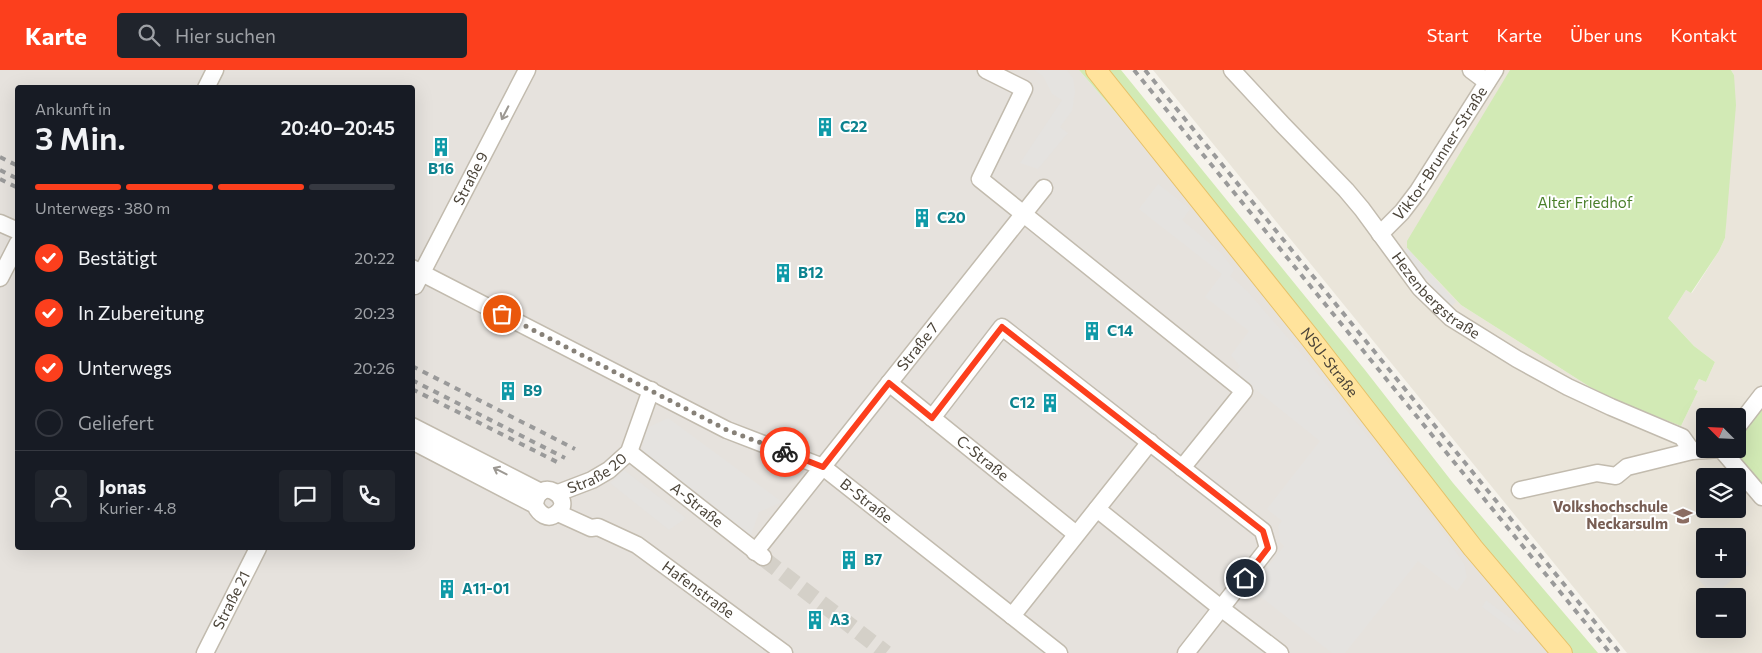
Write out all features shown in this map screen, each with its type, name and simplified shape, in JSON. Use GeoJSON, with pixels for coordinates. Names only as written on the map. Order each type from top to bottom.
{"type":"FeatureCollection","features":[{"type":"Feature","properties":{"kind":"main road","name":"NSU-Straße"},"geometry":{"type":"LineString","coordinates":[[1096,70],[1311,339],[1473,548],[1562,653]]}},
{"type":"Feature","properties":{"kind":"street"},"geometry":{"type":"LineString","coordinates":[[208,85],[215,70]]}},
{"type":"Feature","properties":{"kind":"street","name":"Straße 9"},"geometry":{"type":"LineString","coordinates":[[420,279],[527,70]]}},
{"type":"Feature","properties":{"kind":"street"},"geometry":{"type":"LineString","coordinates":[[986,70],[1024,89],[980,179],[1244,391],[1182,468]]}},
{"type":"Feature","properties":{"kind":"street","name":"Hezenbergstraße"},"geometry":{"type":"LineString","coordinates":[[1232,70],[1346,190],[1420,288],[1455,321],[1517,359],[1568,387],[1682,437],[1692,451]]}},
{"type":"Feature","properties":{"kind":"street"},"geometry":{"type":"LineString","coordinates":[[1471,70],[1491,76]]}},
{"type":"Feature","properties":{"kind":"street","name":"Viktor-Brunner-Straße"},"geometry":{"type":"LineString","coordinates":[[1380,234],[1402,212],[1418,191],[1491,76]]}},
{"type":"Feature","properties":{"kind":"street","name":"Straße 7"},"geometry":{"type":"LineString","coordinates":[[760,555],[823,467],[1044,188]]}},
{"type":"Feature","properties":{"kind":"street"},"geometry":{"type":"LineString","coordinates":[[0,223],[15,230]]}},
{"type":"Feature","properties":{"kind":"street"},"geometry":{"type":"LineString","coordinates":[[0,278],[15,249]]}},
{"type":"Feature","properties":{"kind":"street","name":"B-Straße"},"geometry":{"type":"LineString","coordinates":[[420,279],[651,390],[727,430],[823,467],[1059,653]]}},
{"type":"Feature","properties":{"kind":"street"},"geometry":{"type":"LineString","coordinates":[[932,418],[1002,327],[1263,531],[1268,548],[1186,653]]}},
{"type":"Feature","properties":{"kind":"street","name":"C-Straße"},"geometry":{"type":"LineString","coordinates":[[889,383],[1076,534]]}},
{"type":"Feature","properties":{"kind":"street","name":"Straße 20"},"geometry":{"type":"LineString","coordinates":[[559,502],[609,470],[629,452],[651,390]]}},
{"type":"Feature","properties":{"kind":"street"},"geometry":{"type":"LineString","coordinates":[[1746,416],[1762,395]]}},
{"type":"Feature","properties":{"kind":"street"},"geometry":{"type":"LineString","coordinates":[[415,428],[541,492],[537,499],[538,512],[544,516],[552,516],[559,502],[552,490],[545,490],[537,499]]}},
{"type":"Feature","properties":{"kind":"street"},"geometry":{"type":"LineString","coordinates":[[415,442],[537,499]]}},
{"type":"Feature","properties":{"kind":"street"},"geometry":{"type":"LineString","coordinates":[[1012,616],[1150,442]]}},
{"type":"Feature","properties":{"kind":"street"},"geometry":{"type":"LineString","coordinates":[[1520,490],[1597,472],[1616,476],[1627,466],[1696,451]]}},
{"type":"Feature","properties":{"kind":"street","name":"A-Straße"},"geometry":{"type":"LineString","coordinates":[[629,452],[760,555]]}},
{"type":"Feature","properties":{"kind":"street"},"geometry":{"type":"LineString","coordinates":[[1729,458],[1762,497]]}},
{"type":"Feature","properties":{"kind":"street","name":"Hafenstraße"},"geometry":{"type":"LineString","coordinates":[[559,502],[598,521],[604,530],[637,545],[784,653]]}},
{"type":"Feature","properties":{"kind":"street"},"geometry":{"type":"LineString","coordinates":[[1096,509],[1280,653]]}},
{"type":"Feature","properties":{"kind":"street","name":"Straße 21"},"geometry":{"type":"LineString","coordinates":[[205,653],[257,550]]}},
{"type":"Feature","properties":{"kind":"shaded area"},"geometry":{"type":"Polygon","coordinates":[[[0,70],[1079,70],[1294,319],[1558,653],[0,653],[0,70]]]}},
{"type":"Feature","properties":{"kind":"shaded area"},"geometry":{"type":"Polygon","coordinates":[[[1034,70],[1067,70],[1073,78],[1075,92],[1072,111],[1060,127],[1068,133],[1038,169],[1020,163],[1062,100],[1052,94],[1043,76],[1034,70]]]}},
{"type":"Feature","properties":{"kind":"shaded area"},"geometry":{"type":"Polygon","coordinates":[[[1153,70],[1514,70],[1407,248],[1461,305],[1590,387],[1622,403],[1681,426],[1698,391],[1694,389],[1699,379],[1706,382],[1715,362],[1694,346],[1668,318],[1686,290],[1692,293],[1719,251],[1725,238],[1734,75],[1731,70],[1762,70],[1762,403],[1746,412],[1746,408],[1696,408],[1696,458],[1736,458],[1745,468],[1696,468],[1696,518],[1746,518],[1746,470],[1762,489],[1762,653],[1627,653],[1153,70]]]}},
{"type":"Feature","properties":{"kind":"shaded area"},"geometry":{"type":"Polygon","coordinates":[[[1158,184],[1190,209],[1182,220],[1222,254],[1234,270],[1230,276],[1247,291],[1305,358],[1437,524],[1464,564],[1467,577],[1457,591],[1418,561],[1345,653],[1332,653],[1251,589],[1284,546],[1280,542],[1278,526],[1282,521],[1267,509],[1320,441],[1235,373],[1240,366],[1231,355],[1249,331],[1205,297],[1222,274],[1139,209],[1158,184]]]}},
{"type":"Feature","properties":{"kind":"shaded area"},"geometry":{"type":"Polygon","coordinates":[[[1407,248],[1456,302],[1451,307],[1402,253],[1407,248]]]}},
{"type":"Feature","properties":{"kind":"shaded area"},"geometry":{"type":"Polygon","coordinates":[[[668,418],[782,502],[759,512],[751,535],[642,450],[647,428],[668,418]]]}},
{"type":"Feature","properties":{"kind":"shaded area"},"geometry":{"type":"Polygon","coordinates":[[[624,470],[686,518],[669,530],[610,483],[624,470]]]}},
{"type":"Feature","properties":{"kind":"shaded area"},"geometry":{"type":"Polygon","coordinates":[[[1701,578],[1734,578],[1723,588],[1706,588],[1699,580],[1701,578]]]}},
{"type":"Feature","properties":{"kind":"shaded area"},"geometry":{"type":"Polygon","coordinates":[[[1486,600],[1523,628],[1518,634],[1482,607],[1486,600]]]}},
{"type":"Feature","properties":{"kind":"green space"},"geometry":{"type":"Polygon","coordinates":[[[1079,70],[1121,70],[1365,370],[1453,483],[1598,653],[1558,653],[1294,319],[1079,70]]]}},
{"type":"Feature","properties":{"kind":"green space","name":"Alter Friedhof"},"geometry":{"type":"Polygon","coordinates":[[[1510,70],[1731,70],[1734,75],[1736,105],[1725,238],[1719,251],[1691,293],[1686,290],[1668,318],[1694,346],[1715,362],[1706,382],[1699,379],[1694,389],[1698,391],[1681,426],[1622,403],[1590,387],[1461,305],[1407,248],[1407,241],[1510,70]]]}},
{"type":"Feature","properties":{"kind":"green space"},"geometry":{"type":"Polygon","coordinates":[[[1762,403],[1762,489],[1736,458],[1746,458],[1746,423],[1762,403]]]}},
{"type":"Feature","properties":{"kind":"tunnel"},"geometry":{"type":"LineString","coordinates":[[764,559],[886,653]]}},
{"type":"Feature","properties":{"kind":"railway"},"geometry":{"type":"LineString","coordinates":[[1134,70],[1610,653]]}},
{"type":"Feature","properties":{"kind":"railway"},"geometry":{"type":"LineString","coordinates":[[1145,70],[1620,653]]}},
{"type":"Feature","properties":{"kind":"railway"},"geometry":{"type":"LineString","coordinates":[[0,157],[15,164]]}},
{"type":"Feature","properties":{"kind":"railway"},"geometry":{"type":"LineString","coordinates":[[0,170],[15,178]]}},
{"type":"Feature","properties":{"kind":"railway"},"geometry":{"type":"LineString","coordinates":[[0,179],[15,186]]}},
{"type":"Feature","properties":{"kind":"railway"},"geometry":{"type":"LineString","coordinates":[[415,368],[575,449]]}},
{"type":"Feature","properties":{"kind":"railway"},"geometry":{"type":"LineString","coordinates":[[415,382],[565,458]]}},
{"type":"Feature","properties":{"kind":"railway"},"geometry":{"type":"LineString","coordinates":[[415,391],[559,463]]}},
{"type":"Feature","properties":{"kind":"way so far"},"geometry":{"type":"LineString","coordinates":[[502,314],[727,430],[785,452]]}},
{"type":"Feature","properties":{"kind":"place","name":"C22"},"geometry":{"type":"Point","coordinates":[825,127]}},
{"type":"Feature","properties":{"kind":"place","name":"B16"},"geometry":{"type":"Point","coordinates":[441,147]}},
{"type":"Feature","properties":{"kind":"place","name":"C20"},"geometry":{"type":"Point","coordinates":[922,218]}},
{"type":"Feature","properties":{"kind":"place","name":"B12"},"geometry":{"type":"Point","coordinates":[783,273]}},
{"type":"Feature","properties":{"kind":"place","name":"C14"},"geometry":{"type":"Point","coordinates":[1092,331]}},
{"type":"Feature","properties":{"kind":"place","name":"B9"},"geometry":{"type":"Point","coordinates":[508,391]}},
{"type":"Feature","properties":{"kind":"place","name":"C12"},"geometry":{"type":"Point","coordinates":[1050,403]}},
{"type":"Feature","properties":{"kind":"place","name":"Volkshochschule Neckarsulm"},"geometry":{"type":"Point","coordinates":[1683,516]}},
{"type":"Feature","properties":{"kind":"place","name":"B7"},"geometry":{"type":"Point","coordinates":[849,560]}},
{"type":"Feature","properties":{"kind":"place","name":"A11-01"},"geometry":{"type":"Point","coordinates":[447,589]}},
{"type":"Feature","properties":{"kind":"place","name":"A3"},"geometry":{"type":"Point","coordinates":[815,620]}},
{"type":"Feature","properties":{"kind":"route"},"geometry":{"type":"LineString","coordinates":[[785,452],[823,467],[889,383],[932,418],[1002,327],[1263,531],[1268,548],[1245,578]]}}]}
